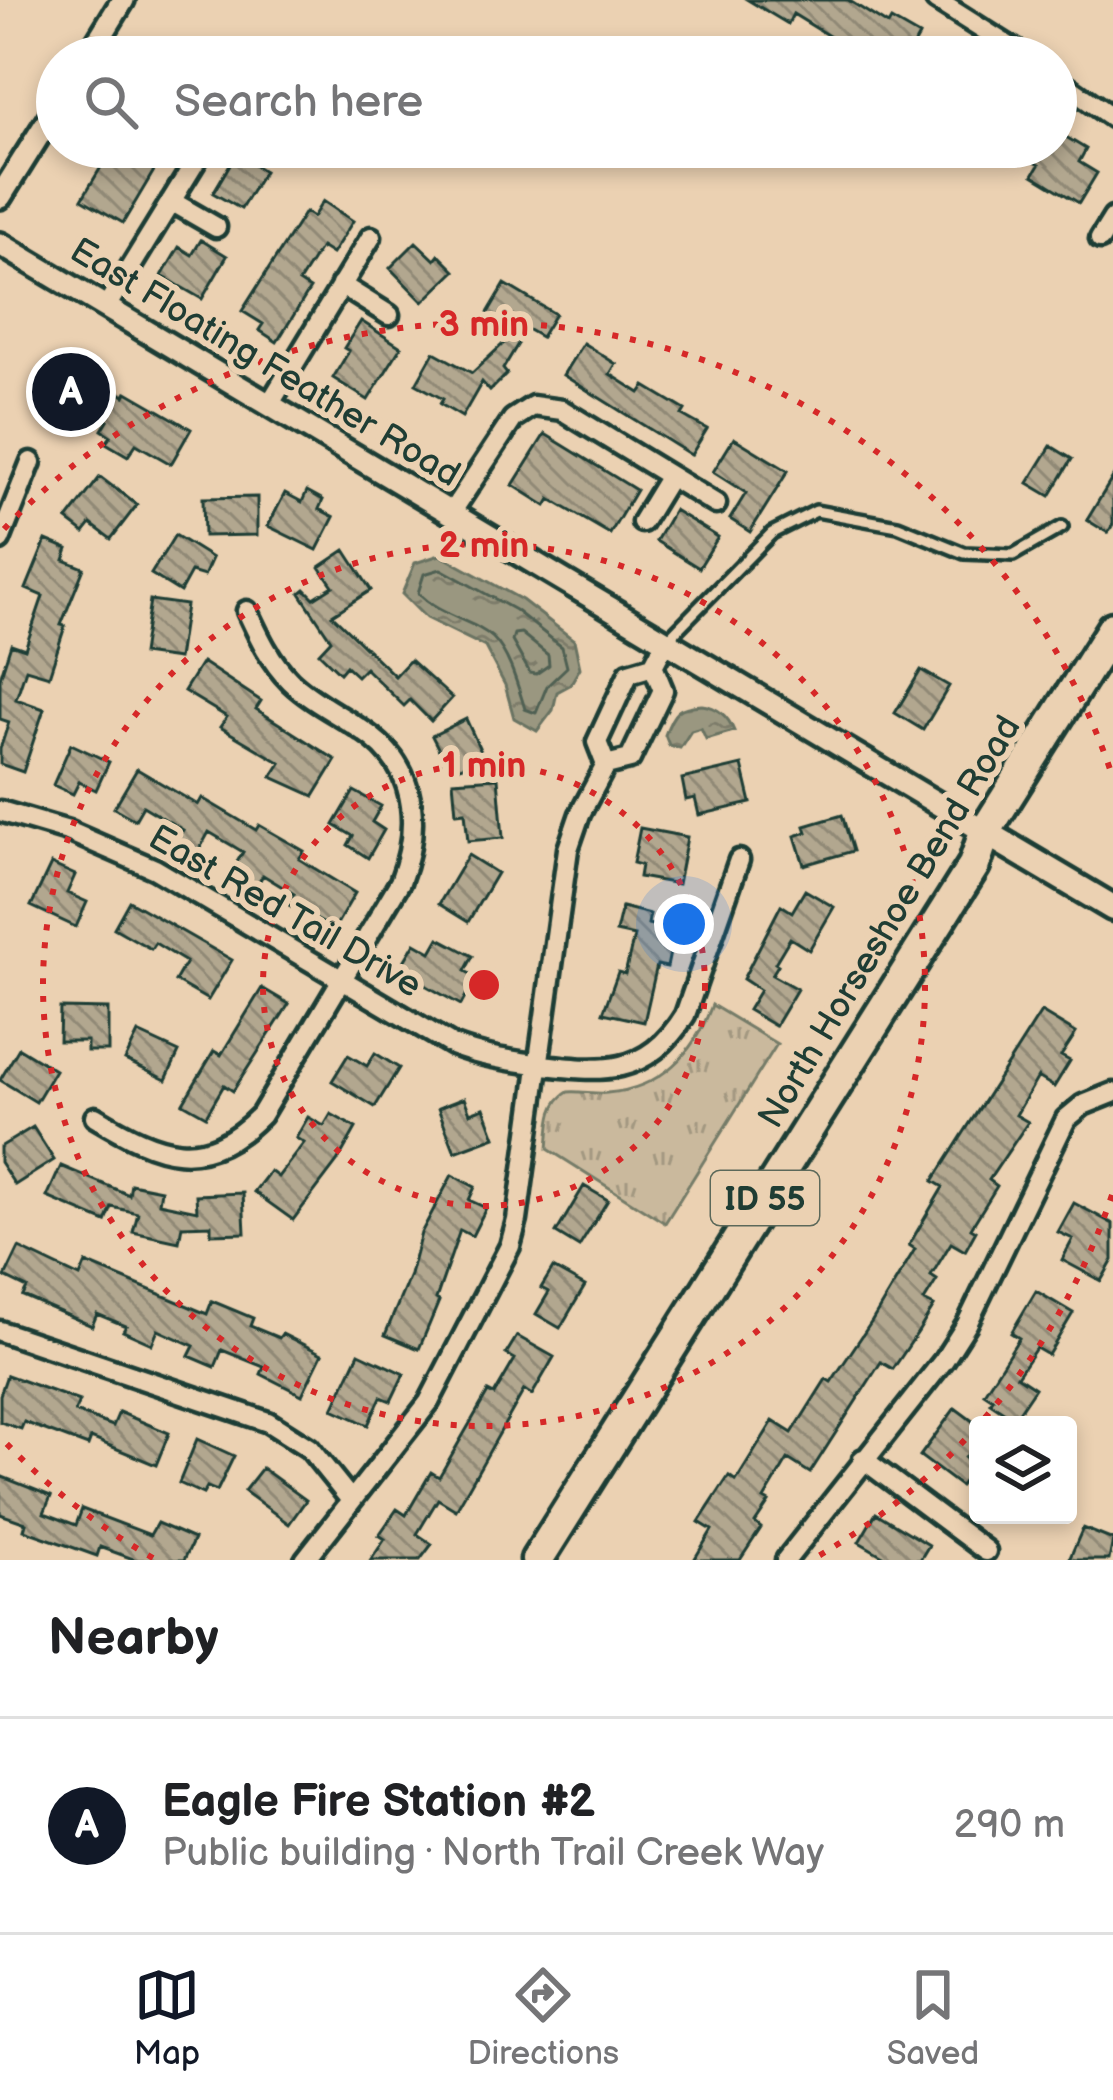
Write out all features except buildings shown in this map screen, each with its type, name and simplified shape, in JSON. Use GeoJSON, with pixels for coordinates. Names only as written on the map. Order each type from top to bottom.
{"type":"FeatureCollection","features":[{"type":"Feature","properties":{"kind":"highway","name":"North Horseshoe Bend Road"},"geometry":{"type":"LineString","coordinates":[[538,1560],[974,865],[986,832],[1113,628]]}},
{"type":"Feature","properties":{"kind":"main road","name":"East Floating Feather Road"},"geometry":{"type":"LineString","coordinates":[[986,832],[1113,908]]}},
{"type":"Feature","properties":{"kind":"street"},"geometry":{"type":"LineString","coordinates":[[101,36],[123,0]]}},
{"type":"Feature","properties":{"kind":"street"},"geometry":{"type":"LineString","coordinates":[[936,0],[993,36]]}},
{"type":"Feature","properties":{"kind":"street"},"geometry":{"type":"LineString","coordinates":[[1077,93],[1113,118]]}},
{"type":"Feature","properties":{"kind":"street"},"geometry":{"type":"LineString","coordinates":[[3,184],[36,136]]}},
{"type":"Feature","properties":{"kind":"street"},"geometry":{"type":"LineString","coordinates":[[106,307],[191,168]]}},
{"type":"Feature","properties":{"kind":"street"},"geometry":{"type":"LineString","coordinates":[[171,201],[216,227]]}},
{"type":"Feature","properties":{"kind":"street"},"geometry":{"type":"LineString","coordinates":[[1100,239],[1113,218]]}},
{"type":"Feature","properties":{"kind":"street"},"geometry":{"type":"LineString","coordinates":[[269,405],[371,237]]}},
{"type":"Feature","properties":{"kind":"street","name":"East Floating Feather Road"},"geometry":{"type":"LineString","coordinates":[[0,244],[986,832]]}},
{"type":"Feature","properties":{"kind":"street"},"geometry":{"type":"LineString","coordinates":[[341,285],[389,315]]}},
{"type":"Feature","properties":{"kind":"street"},"geometry":{"type":"LineString","coordinates":[[451,513],[512,419],[533,406],[562,410],[716,504]]}},
{"type":"Feature","properties":{"kind":"street"},"geometry":{"type":"LineString","coordinates":[[0,540],[31,462]]}},
{"type":"Feature","properties":{"kind":"street"},"geometry":{"type":"LineString","coordinates":[[642,522],[670,476]]}},
{"type":"Feature","properties":{"kind":"street"},"geometry":{"type":"LineString","coordinates":[[95,1117],[161,1151],[189,1154],[242,1135],[261,1115],[400,882],[414,834],[412,805],[393,760],[376,740],[289,680],[263,646],[247,611]]}},
{"type":"Feature","properties":{"kind":"street"},"geometry":{"type":"LineString","coordinates":[[606,765],[596,742],[628,673],[653,665],[666,641]]}},
{"type":"Feature","properties":{"kind":"street"},"geometry":{"type":"LineString","coordinates":[[305,1560],[429,1402],[510,1246],[568,849],[606,765],[630,759],[663,690],[653,665]]}},
{"type":"Feature","properties":{"kind":"street","name":"East Red Tail Drive"},"geometry":{"type":"LineString","coordinates":[[0,811],[68,831],[155,869],[452,1045],[479,1056],[610,1070],[654,1052],[685,1015],[739,860]]}},
{"type":"Feature","properties":{"kind":"street"},"geometry":{"type":"LineString","coordinates":[[786,1560],[968,1324],[1066,1119],[1083,1105],[1113,1093]]}},
{"type":"Feature","properties":{"kind":"street"},"geometry":{"type":"LineString","coordinates":[[0,1331],[268,1422],[309,1448],[350,1499]]}},
{"type":"Feature","properties":{"kind":"street"},"geometry":{"type":"LineString","coordinates":[[863,1459],[986,1551]]}},
{"type":"Feature","properties":{"kind":"lane"},"geometry":{"type":"LineString","coordinates":[[666,641],[772,532],[816,511],[898,526],[964,553],[1013,555],[1062,527]]}},
{"type":"Feature","properties":{"kind":"green space"},"geometry":{"type":"Polygon","coordinates":[[[712,1005],[777,1044],[665,1223],[548,1149],[551,1117],[568,1092],[626,1090],[659,1076],[685,1053],[712,1005]]]}},
{"type":"Feature","properties":{"kind":"water"},"geometry":{"type":"Polygon","coordinates":[[[440,555],[522,600],[574,640],[580,668],[570,685],[557,692],[553,710],[537,731],[514,718],[505,685],[485,647],[426,618],[402,594],[415,563],[440,555]]]}},
{"type":"Feature","properties":{"kind":"water"},"geometry":{"type":"Polygon","coordinates":[[[702,705],[721,713],[734,731],[706,739],[701,728],[691,731],[680,748],[669,745],[665,735],[674,716],[687,707],[702,705]]]}},
{"type":"Feature","properties":{"kind":"place","name":"Eagle Fire Station #2"},"geometry":{"type":"Point","coordinates":[71,392]}}]}
